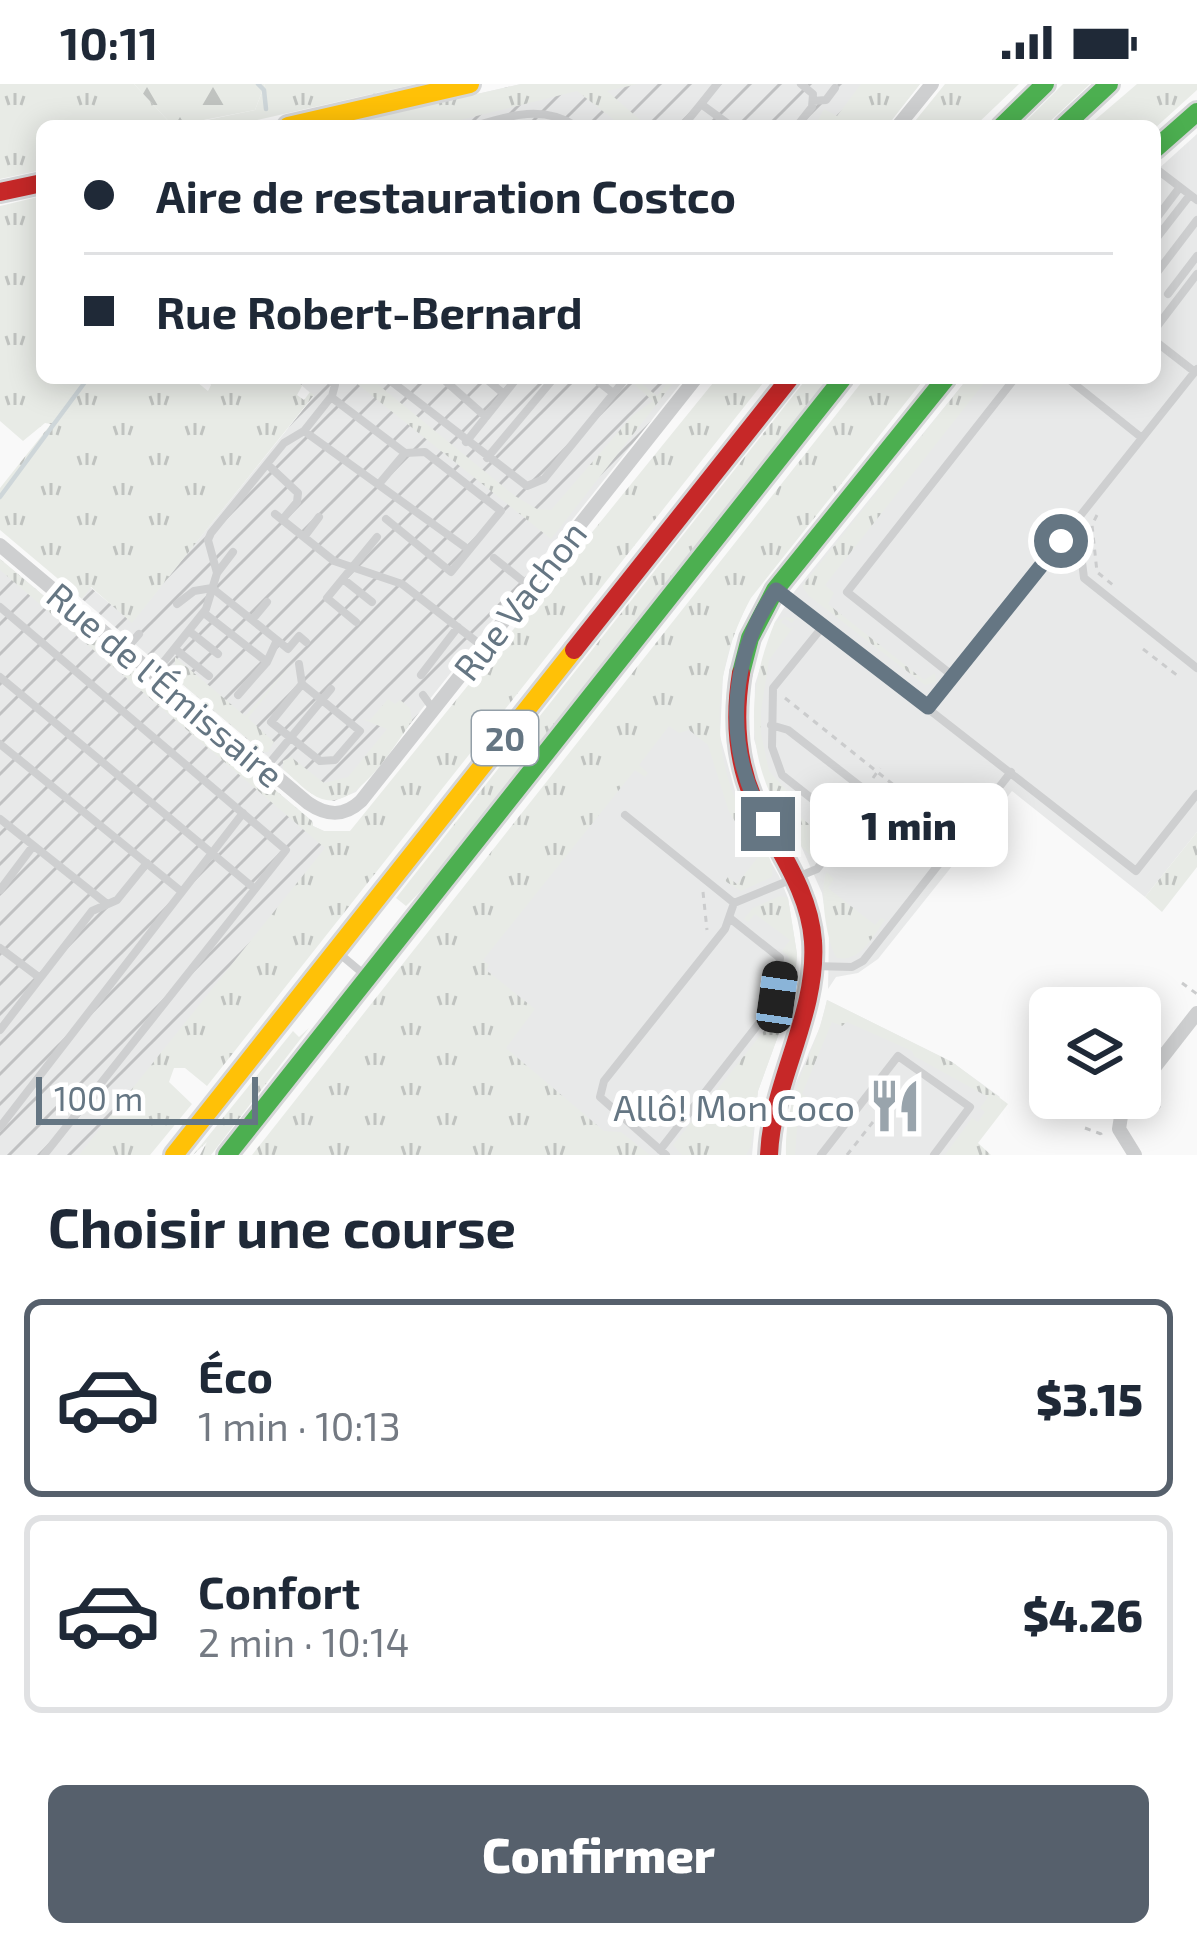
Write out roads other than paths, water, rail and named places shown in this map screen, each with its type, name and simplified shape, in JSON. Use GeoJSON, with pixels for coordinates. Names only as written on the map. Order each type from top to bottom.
{"type":"FeatureCollection","features":[{"type":"Feature","properties":{"kind":"main road"},"geometry":{"type":"LineString","coordinates":[[314,120],[470,84]]}},
{"type":"Feature","properties":{"kind":"main road"},"geometry":{"type":"LineString","coordinates":[[1008,120],[1045,84]]}},
{"type":"Feature","properties":{"kind":"main road"},"geometry":{"type":"LineString","coordinates":[[1070,120],[1109,84]]}},
{"type":"Feature","properties":{"kind":"main road"},"geometry":{"type":"LineString","coordinates":[[1161,144],[1197,112]]}},
{"type":"Feature","properties":{"kind":"main road"},"geometry":{"type":"LineString","coordinates":[[0,192],[36,184]]}},
{"type":"Feature","properties":{"kind":"main road","name":"20"},"geometry":{"type":"LineString","coordinates":[[174,1155],[785,384]]}},
{"type":"Feature","properties":{"kind":"main road","name":"20"},"geometry":{"type":"LineString","coordinates":[[227,1155],[838,384]]}},
{"type":"Feature","properties":{"kind":"main road"},"geometry":{"type":"LineString","coordinates":[[769,1155],[773,1101],[803,1022],[813,966],[811,924],[798,878],[749,789],[737,732],[745,656],[776,590],[941,384]]}},
{"type":"Feature","properties":{"kind":"street"},"geometry":{"type":"LineString","coordinates":[[903,120],[932,84]]}},
{"type":"Feature","properties":{"kind":"street","name":"Rue Vachon"},"geometry":{"type":"LineString","coordinates":[[336,814],[358,805],[433,709],[459,664],[482,646],[691,384]]}},
{"type":"Feature","properties":{"kind":"street","name":"Rue de l'Émissaire"},"geometry":{"type":"LineString","coordinates":[[0,545],[313,806],[336,814]]}},
{"type":"Feature","properties":{"kind":"street"},"geometry":{"type":"LineString","coordinates":[[1161,1061],[1197,1013]]}},
{"type":"Feature","properties":{"kind":"street"},"geometry":{"type":"LineString","coordinates":[[1121,1119],[1120,1133],[1135,1155]]}},
{"type":"Feature","properties":{"kind":"lane"},"geometry":{"type":"LineString","coordinates":[[688,120],[717,84]]}},
{"type":"Feature","properties":{"kind":"lane"},"geometry":{"type":"LineString","coordinates":[[801,84],[813,94],[813,101],[801,120]]}},
{"type":"Feature","properties":{"kind":"lane"},"geometry":{"type":"LineString","coordinates":[[813,101],[826,100],[835,88]]}},
{"type":"Feature","properties":{"kind":"lane"},"geometry":{"type":"LineString","coordinates":[[701,104],[723,120]]}},
{"type":"Feature","properties":{"kind":"lane"},"geometry":{"type":"LineString","coordinates":[[502,120],[552,113],[565,120]]}},
{"type":"Feature","properties":{"kind":"lane"},"geometry":{"type":"LineString","coordinates":[[527,114],[530,120]]}},
{"type":"Feature","properties":{"kind":"lane"},"geometry":{"type":"LineString","coordinates":[[1161,173],[1193,198],[1161,233]]}},
{"type":"Feature","properties":{"kind":"lane"},"geometry":{"type":"LineString","coordinates":[[1161,212],[1180,187]]}},
{"type":"Feature","properties":{"kind":"lane"},"geometry":{"type":"LineString","coordinates":[[1161,266],[1197,220]]}},
{"type":"Feature","properties":{"kind":"lane"},"geometry":{"type":"LineString","coordinates":[[1168,294],[1197,256]]}},
{"type":"Feature","properties":{"kind":"lane"},"geometry":{"type":"LineString","coordinates":[[1161,320],[1197,274]]}},
{"type":"Feature","properties":{"kind":"lane"},"geometry":{"type":"LineString","coordinates":[[928,707],[1196,370],[1161,345]]}},
{"type":"Feature","properties":{"kind":"lane"},"geometry":{"type":"LineString","coordinates":[[217,573],[208,540],[211,533],[284,443],[304,431],[332,397],[334,384]]}},
{"type":"Feature","properties":{"kind":"lane"},"geometry":{"type":"LineString","coordinates":[[394,384],[520,484],[539,484],[621,384]]}},
{"type":"Feature","properties":{"kind":"lane"},"geometry":{"type":"LineString","coordinates":[[449,384],[486,417]]}},
{"type":"Feature","properties":{"kind":"lane"},"geometry":{"type":"LineString","coordinates":[[492,384],[504,394]]}},
{"type":"Feature","properties":{"kind":"lane"},"geometry":{"type":"LineString","coordinates":[[466,442],[512,384]]}},
{"type":"Feature","properties":{"kind":"lane"},"geometry":{"type":"LineString","coordinates":[[487,458],[549,384]]}},
{"type":"Feature","properties":{"kind":"lane"},"geometry":{"type":"LineString","coordinates":[[601,384],[613,394]]}},
{"type":"Feature","properties":{"kind":"lane"},"geometry":{"type":"LineString","coordinates":[[953,676],[847,592],[1010,384]]}},
{"type":"Feature","properties":{"kind":"lane"},"geometry":{"type":"LineString","coordinates":[[1074,384],[1142,438]]}},
{"type":"Feature","properties":{"kind":"lane"},"geometry":{"type":"LineString","coordinates":[[332,397],[405,453],[425,452],[501,512],[451,572],[386,519]]}},
{"type":"Feature","properties":{"kind":"lane"},"geometry":{"type":"LineString","coordinates":[[304,431],[469,550]]}},
{"type":"Feature","properties":{"kind":"lane"},"geometry":{"type":"LineString","coordinates":[[378,484],[405,453]]}},
{"type":"Feature","properties":{"kind":"lane"},"geometry":{"type":"LineString","coordinates":[[267,464],[298,493],[297,502],[278,517],[334,560],[402,584],[482,646]]}},
{"type":"Feature","properties":{"kind":"lane"},"geometry":{"type":"LineString","coordinates":[[304,537],[319,517]]}},
{"type":"Feature","properties":{"kind":"lane"},"geometry":{"type":"LineString","coordinates":[[1072,527],[1079,538],[1084,578],[1197,668]]}},
{"type":"Feature","properties":{"kind":"lane"},"geometry":{"type":"LineString","coordinates":[[356,622],[327,598],[377,537]]}},
{"type":"Feature","properties":{"kind":"lane"},"geometry":{"type":"LineString","coordinates":[[154,674],[204,613],[217,573],[233,552]]}},
{"type":"Feature","properties":{"kind":"lane"},"geometry":{"type":"LineString","coordinates":[[494,558],[530,586]]}},
{"type":"Feature","properties":{"kind":"lane"},"geometry":{"type":"LineString","coordinates":[[343,578],[372,602]]}},
{"type":"Feature","properties":{"kind":"lane"},"geometry":{"type":"LineString","coordinates":[[177,604],[189,593],[212,588]]}},
{"type":"Feature","properties":{"kind":"lane"},"geometry":{"type":"LineString","coordinates":[[212,588],[288,649],[298,636],[306,642]]}},
{"type":"Feature","properties":{"kind":"lane"},"geometry":{"type":"LineString","coordinates":[[776,590],[1136,872],[1197,794]]}},
{"type":"Feature","properties":{"kind":"lane"},"geometry":{"type":"LineString","coordinates":[[252,620],[267,602]]}},
{"type":"Feature","properties":{"kind":"lane"},"geometry":{"type":"LineString","coordinates":[[0,607],[286,850],[44,1155]]}},
{"type":"Feature","properties":{"kind":"lane"},"geometry":{"type":"LineString","coordinates":[[204,613],[267,662]]}},
{"type":"Feature","properties":{"kind":"lane"},"geometry":{"type":"LineString","coordinates":[[824,625],[775,685],[771,725],[778,771],[849,828]]}},
{"type":"Feature","properties":{"kind":"lane"},"geometry":{"type":"LineString","coordinates":[[421,675],[458,627]]}},
{"type":"Feature","properties":{"kind":"lane"},"geometry":{"type":"LineString","coordinates":[[189,631],[218,654]]}},
{"type":"Feature","properties":{"kind":"lane"},"geometry":{"type":"LineString","coordinates":[[125,650],[140,634]]}},
{"type":"Feature","properties":{"kind":"lane"},"geometry":{"type":"LineString","coordinates":[[238,695],[267,662],[277,640]]}},
{"type":"Feature","properties":{"kind":"lane"},"geometry":{"type":"LineString","coordinates":[[175,649],[209,676]]}},
{"type":"Feature","properties":{"kind":"lane"},"geometry":{"type":"LineString","coordinates":[[299,664],[302,685],[360,731],[335,760],[320,760],[271,722],[302,685]]}},
{"type":"Feature","properties":{"kind":"lane"},"geometry":{"type":"LineString","coordinates":[[0,677],[255,889]]}},
{"type":"Feature","properties":{"kind":"lane"},"geometry":{"type":"LineString","coordinates":[[266,767],[331,689]]}},
{"type":"Feature","properties":{"kind":"lane"},"geometry":{"type":"LineString","coordinates":[[423,694],[433,709]]}},
{"type":"Feature","properties":{"kind":"lane"},"geometry":{"type":"LineString","coordinates":[[771,725],[786,728],[947,854]]}},
{"type":"Feature","properties":{"kind":"lane"},"geometry":{"type":"LineString","coordinates":[[0,744],[182,892]]}},
{"type":"Feature","properties":{"kind":"lane"},"geometry":{"type":"LineString","coordinates":[[813,966],[861,963],[1011,772]]}},
{"type":"Feature","properties":{"kind":"lane"},"geometry":{"type":"LineString","coordinates":[[734,902],[817,869],[874,796]]}},
{"type":"Feature","properties":{"kind":"lane"},"geometry":{"type":"LineString","coordinates":[[0,1127],[243,813]]}},
{"type":"Feature","properties":{"kind":"lane"},"geometry":{"type":"LineString","coordinates":[[625,814],[734,902]]}},
{"type":"Feature","properties":{"kind":"lane"},"geometry":{"type":"LineString","coordinates":[[0,819],[106,904]]}},
{"type":"Feature","properties":{"kind":"lane"},"geometry":{"type":"LineString","coordinates":[[0,890],[33,846]]}},
{"type":"Feature","properties":{"kind":"lane"},"geometry":{"type":"LineString","coordinates":[[0,1030],[92,911],[117,900],[147,863]]}},
{"type":"Feature","properties":{"kind":"lane"},"geometry":{"type":"LineString","coordinates":[[730,919],[780,958],[776,1000],[663,1152],[604,1103],[602,1086],[730,919],[734,902]]}},
{"type":"Feature","properties":{"kind":"lane"},"geometry":{"type":"LineString","coordinates":[[0,948],[40,978]]}},
{"type":"Feature","properties":{"kind":"lane"},"geometry":{"type":"LineString","coordinates":[[336,952],[368,977]]}},
{"type":"Feature","properties":{"kind":"lane"},"geometry":{"type":"LineString","coordinates":[[821,1155],[898,1056],[970,1107],[934,1155]]}},
{"type":"Feature","properties":{"kind":"waterway"},"geometry":{"type":"LineString","coordinates":[[258,84],[264,90],[266,109]]}},
{"type":"Feature","properties":{"kind":"waterway"},"geometry":{"type":"LineString","coordinates":[[0,497],[84,384]]}},
{"type":"Feature","properties":{"kind":"place","name":"Allô! Mon Coco"},"geometry":{"type":"Point","coordinates":[895,1106]}}]}
